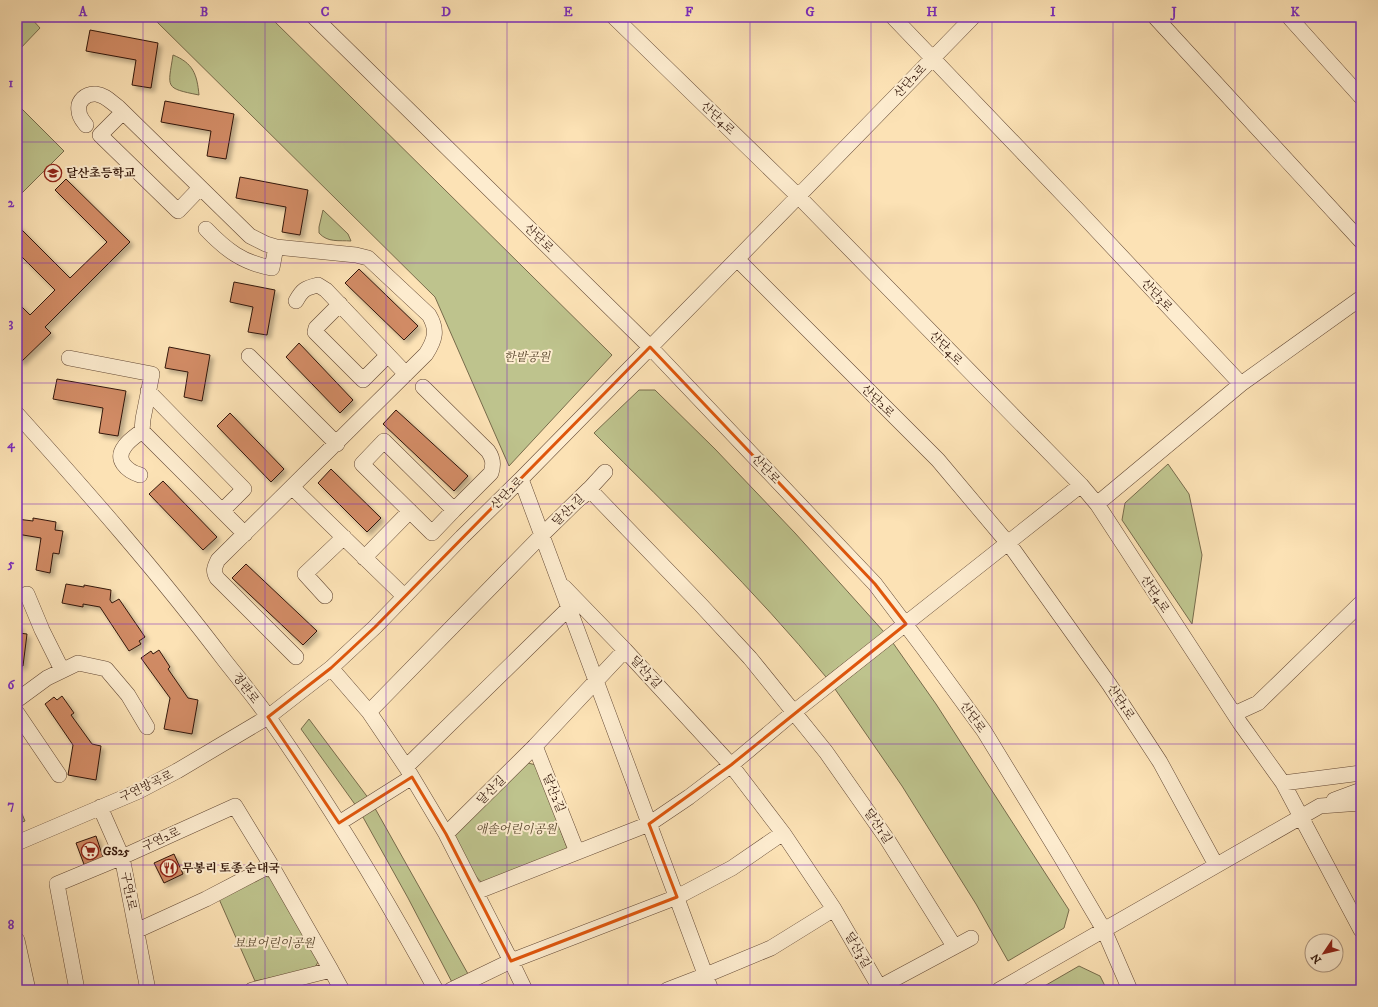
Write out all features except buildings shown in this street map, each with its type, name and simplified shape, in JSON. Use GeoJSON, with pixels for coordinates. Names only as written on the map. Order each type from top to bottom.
{"type":"FeatureCollection","features":[{"type":"Feature","properties":{"kind":"street","name":"산단로"},"geometry":{"type":"LineString","coordinates":[[314,17],[650,347],[875,584],[984,731],[1104,930],[1130,990]]}},
{"type":"Feature","properties":{"kind":"street","name":"산단4로"},"geometry":{"type":"LineString","coordinates":[[614,17],[798,196],[1081,485],[1097,504],[1234,714],[1283,783],[1301,816]]}},
{"type":"Feature","properties":{"kind":"street","name":"산단2로"},"geometry":{"type":"LineString","coordinates":[[893,17],[1074,206]]}},
{"type":"Feature","properties":{"kind":"street","name":"산단2로"},"geometry":{"type":"LineString","coordinates":[[268,717],[331,668],[375,627],[973,17]]}},
{"type":"Feature","properties":{"kind":"street"},"geometry":{"type":"LineString","coordinates":[[1155,17],[1361,241]]}},
{"type":"Feature","properties":{"kind":"street"},"geometry":{"type":"LineString","coordinates":[[1289,17],[1361,97]]}},
{"type":"Feature","properties":{"kind":"street"},"geometry":{"type":"LineString","coordinates":[[86,126],[79,112],[81,99],[87,95],[96,94],[106,97],[246,233],[256,240],[276,247],[356,255],[368,258],[429,315],[434,323],[434,340],[426,354],[293,488],[218,560],[215,566],[214,572],[217,578],[296,657]]}},
{"type":"Feature","properties":{"kind":"street"},"geometry":{"type":"LineString","coordinates":[[123,112],[100,135],[178,211],[200,188]]}},
{"type":"Feature","properties":{"kind":"street","name":"산단3로"},"geometry":{"type":"LineString","coordinates":[[1074,206],[1241,384]]}},
{"type":"Feature","properties":{"kind":"street"},"geometry":{"type":"LineString","coordinates":[[206,229],[224,246],[250,263],[261,266],[272,268],[276,247]]}},
{"type":"Feature","properties":{"kind":"street","name":"산단2로"},"geometry":{"type":"LineString","coordinates":[[737,259],[938,460],[1012,548]]}},
{"type":"Feature","properties":{"kind":"street"},"geometry":{"type":"LineString","coordinates":[[296,301],[301,292],[310,287],[318,285],[326,290],[406,374]]}},
{"type":"Feature","properties":{"kind":"street"},"geometry":{"type":"LineString","coordinates":[[1097,504],[1241,384],[1361,298]]}},
{"type":"Feature","properties":{"kind":"street"},"geometry":{"type":"LineString","coordinates":[[340,304],[316,328],[316,332],[363,380],[388,355]]}},
{"type":"Feature","properties":{"kind":"street"},"geometry":{"type":"LineString","coordinates":[[249,356],[337,444]]}},
{"type":"Feature","properties":{"kind":"street"},"geometry":{"type":"LineString","coordinates":[[69,358],[152,374],[142,430],[125,446],[121,457],[126,468],[140,475]]}},
{"type":"Feature","properties":{"kind":"street"},"geometry":{"type":"LineString","coordinates":[[423,386],[488,451],[492,457],[493,466],[491,473],[432,533],[362,464],[384,441],[454,510]]}},
{"type":"Feature","properties":{"kind":"street"},"geometry":{"type":"LineString","coordinates":[[148,391],[244,489],[222,511]]}},
{"type":"Feature","properties":{"kind":"street","name":"정관로"},"geometry":{"type":"LineString","coordinates":[[17,414],[115,524],[190,615],[268,717],[339,823],[377,886],[436,990]]}},
{"type":"Feature","properties":{"kind":"street"},"geometry":{"type":"LineString","coordinates":[[142,430],[245,534]]}},
{"type":"Feature","properties":{"kind":"street"},"geometry":{"type":"LineString","coordinates":[[580,499],[605,472]]}},
{"type":"Feature","properties":{"kind":"street"},"geometry":{"type":"LineString","coordinates":[[521,479],[712,990]]}},
{"type":"Feature","properties":{"kind":"street"},"geometry":{"type":"LineString","coordinates":[[476,892],[649,824],[689,797],[731,765],[794,712],[1081,485]]}},
{"type":"Feature","properties":{"kind":"street"},"geometry":{"type":"LineString","coordinates":[[293,488],[404,596]]}},
{"type":"Feature","properties":{"kind":"street","name":"달산1길"},"geometry":{"type":"LineString","coordinates":[[369,712],[589,489],[750,658],[826,752],[887,839],[954,946]]}},
{"type":"Feature","properties":{"kind":"street"},"geometry":{"type":"LineString","coordinates":[[364,558],[410,511]]}},
{"type":"Feature","properties":{"kind":"street"},"geometry":{"type":"LineString","coordinates":[[325,596],[305,574],[344,537]]}},
{"type":"Feature","properties":{"kind":"street","name":"산단1로"},"geometry":{"type":"LineString","coordinates":[[1012,548],[1109,684],[1160,762],[1216,865]]}},
{"type":"Feature","properties":{"kind":"street","name":"달산3길"},"geometry":{"type":"LineString","coordinates":[[559,581],[731,765],[783,833],[834,909],[878,989]]}},
{"type":"Feature","properties":{"kind":"street"},"geometry":{"type":"LineString","coordinates":[[27,594],[42,630],[62,670]]}},
{"type":"Feature","properties":{"kind":"street"},"geometry":{"type":"LineString","coordinates":[[1234,714],[1258,703],[1361,603]]}},
{"type":"Feature","properties":{"kind":"street"},"geometry":{"type":"LineString","coordinates":[[339,823],[409,772],[490,686],[569,608]]}},
{"type":"Feature","properties":{"kind":"street"},"geometry":{"type":"LineString","coordinates":[[535,746],[625,650]]}},
{"type":"Feature","properties":{"kind":"street"},"geometry":{"type":"LineString","coordinates":[[17,700],[47,678],[78,663],[106,669],[128,695],[148,727]]}},
{"type":"Feature","properties":{"kind":"street"},"geometry":{"type":"LineString","coordinates":[[331,668],[369,712],[409,772],[446,834],[525,990]]}},
{"type":"Feature","properties":{"kind":"street"},"geometry":{"type":"LineString","coordinates":[[17,713],[59,775]]}},
{"type":"Feature","properties":{"kind":"street","name":"구연방곡로"},"geometry":{"type":"LineString","coordinates":[[17,843],[139,791],[177,771],[268,717]]}},
{"type":"Feature","properties":{"kind":"street","name":"달산길"},"geometry":{"type":"LineString","coordinates":[[446,834],[535,746]]}},
{"type":"Feature","properties":{"kind":"street","name":"달산2길"},"geometry":{"type":"LineString","coordinates":[[535,746],[577,852]]}},
{"type":"Feature","properties":{"kind":"street"},"geometry":{"type":"LineString","coordinates":[[1283,783],[1361,773]]}},
{"type":"Feature","properties":{"kind":"street"},"geometry":{"type":"LineString","coordinates":[[999,990],[1301,816],[1320,806],[1361,790]]}},
{"type":"Feature","properties":{"kind":"street"},"geometry":{"type":"LineString","coordinates":[[1320,806],[1361,803]]}},
{"type":"Feature","properties":{"kind":"street","name":"구연2로"},"geometry":{"type":"LineString","coordinates":[[77,990],[57,884],[122,857],[235,806],[271,865],[342,990]]}},
{"type":"Feature","properties":{"kind":"street","name":"구연1로"},"geometry":{"type":"LineString","coordinates":[[100,807],[122,857],[148,990]]}},
{"type":"Feature","properties":{"kind":"street"},"geometry":{"type":"LineString","coordinates":[[1301,816],[1361,930]]}},
{"type":"Feature","properties":{"kind":"street"},"geometry":{"type":"LineString","coordinates":[[451,990],[511,961],[677,897],[732,868],[783,833]]}},
{"type":"Feature","properties":{"kind":"street"},"geometry":{"type":"LineString","coordinates":[[136,931],[206,899],[271,865]]}},
{"type":"Feature","properties":{"kind":"street"},"geometry":{"type":"LineString","coordinates":[[667,990],[706,976],[771,948],[834,909]]}},
{"type":"Feature","properties":{"kind":"street"},"geometry":{"type":"LineString","coordinates":[[878,989],[971,938]]}},
{"type":"Feature","properties":{"kind":"street"},"geometry":{"type":"LineString","coordinates":[[17,940],[28,990]]}},
{"type":"Feature","properties":{"kind":"street"},"geometry":{"type":"LineString","coordinates":[[252,990],[331,970]]}},
{"type":"Feature","properties":{"kind":"highlighted area"},"geometry":{"type":"Polygon","coordinates":[[[650,347],[875,584],[906,624],[731,765],[649,824],[677,897],[511,961],[446,834],[412,777],[339,823],[268,717],[331,668],[375,627],[650,347]]]}},
{"type":"Feature","properties":{"kind":"green space"},"geometry":{"type":"Polygon","coordinates":[[[17,17],[30,17],[40,28],[17,52],[17,17]]]}},
{"type":"Feature","properties":{"kind":"green space","name":"한밭공원"},"geometry":{"type":"Polygon","coordinates":[[[152,17],[270,17],[612,355],[509,466],[435,297],[152,17]]]}},
{"type":"Feature","properties":{"kind":"green space"},"geometry":{"type":"Polygon","coordinates":[[[173,55],[180,58],[193,70],[197,81],[199,95],[179,90],[171,85],[170,74],[173,55]]]}},
{"type":"Feature","properties":{"kind":"green space"},"geometry":{"type":"Polygon","coordinates":[[[17,104],[64,151],[17,198],[17,104]]]}},
{"type":"Feature","properties":{"kind":"green space"},"geometry":{"type":"Polygon","coordinates":[[[323,210],[348,234],[351,241],[330,240],[319,233],[323,210]]]}},
{"type":"Feature","properties":{"kind":"green space"},"geometry":{"type":"Polygon","coordinates":[[[639,390],[655,390],[715,449],[795,533],[884,632],[826,677],[742,582],[594,433],[639,390]]]}},
{"type":"Feature","properties":{"kind":"green space"},"geometry":{"type":"Polygon","coordinates":[[[1168,464],[1189,494],[1202,555],[1192,624],[1122,520],[1125,503],[1168,464]]]}},
{"type":"Feature","properties":{"kind":"green space"},"geometry":{"type":"Polygon","coordinates":[[[893,643],[936,704],[1069,910],[1064,928],[1008,961],[976,904],[902,786],[835,689],[893,643]]]}},
{"type":"Feature","properties":{"kind":"green space"},"geometry":{"type":"Polygon","coordinates":[[[309,719],[372,803],[472,981],[455,988],[408,898],[359,810],[301,729],[309,719]]]}},
{"type":"Feature","properties":{"kind":"green space","name":"애솔어린이공원"},"geometry":{"type":"Polygon","coordinates":[[[524,762],[536,765],[569,853],[484,885],[468,868],[451,836],[524,762]]]}},
{"type":"Feature","properties":{"kind":"green space"},"geometry":{"type":"Polygon","coordinates":[[[17,802],[25,821],[17,824],[17,802]]]}},
{"type":"Feature","properties":{"kind":"green space","name":"뵤뵤어린이공원"},"geometry":{"type":"Polygon","coordinates":[[[265,876],[276,879],[321,957],[314,969],[255,981],[219,899],[265,876]]]}},
{"type":"Feature","properties":{"kind":"green space"},"geometry":{"type":"Polygon","coordinates":[[[1079,966],[1100,976],[1107,990],[1042,990],[1041,988],[1079,966]]]}},
{"type":"Feature","properties":{"kind":"place","name":"달산초등학교"},"geometry":{"type":"Point","coordinates":[53,173]}},
{"type":"Feature","properties":{"kind":"place","name":"GS25"},"geometry":{"type":"Point","coordinates":[90,851]}},
{"type":"Feature","properties":{"kind":"place","name":"무봉리 토종 순대국"},"geometry":{"type":"Point","coordinates":[169,868]}}]}
